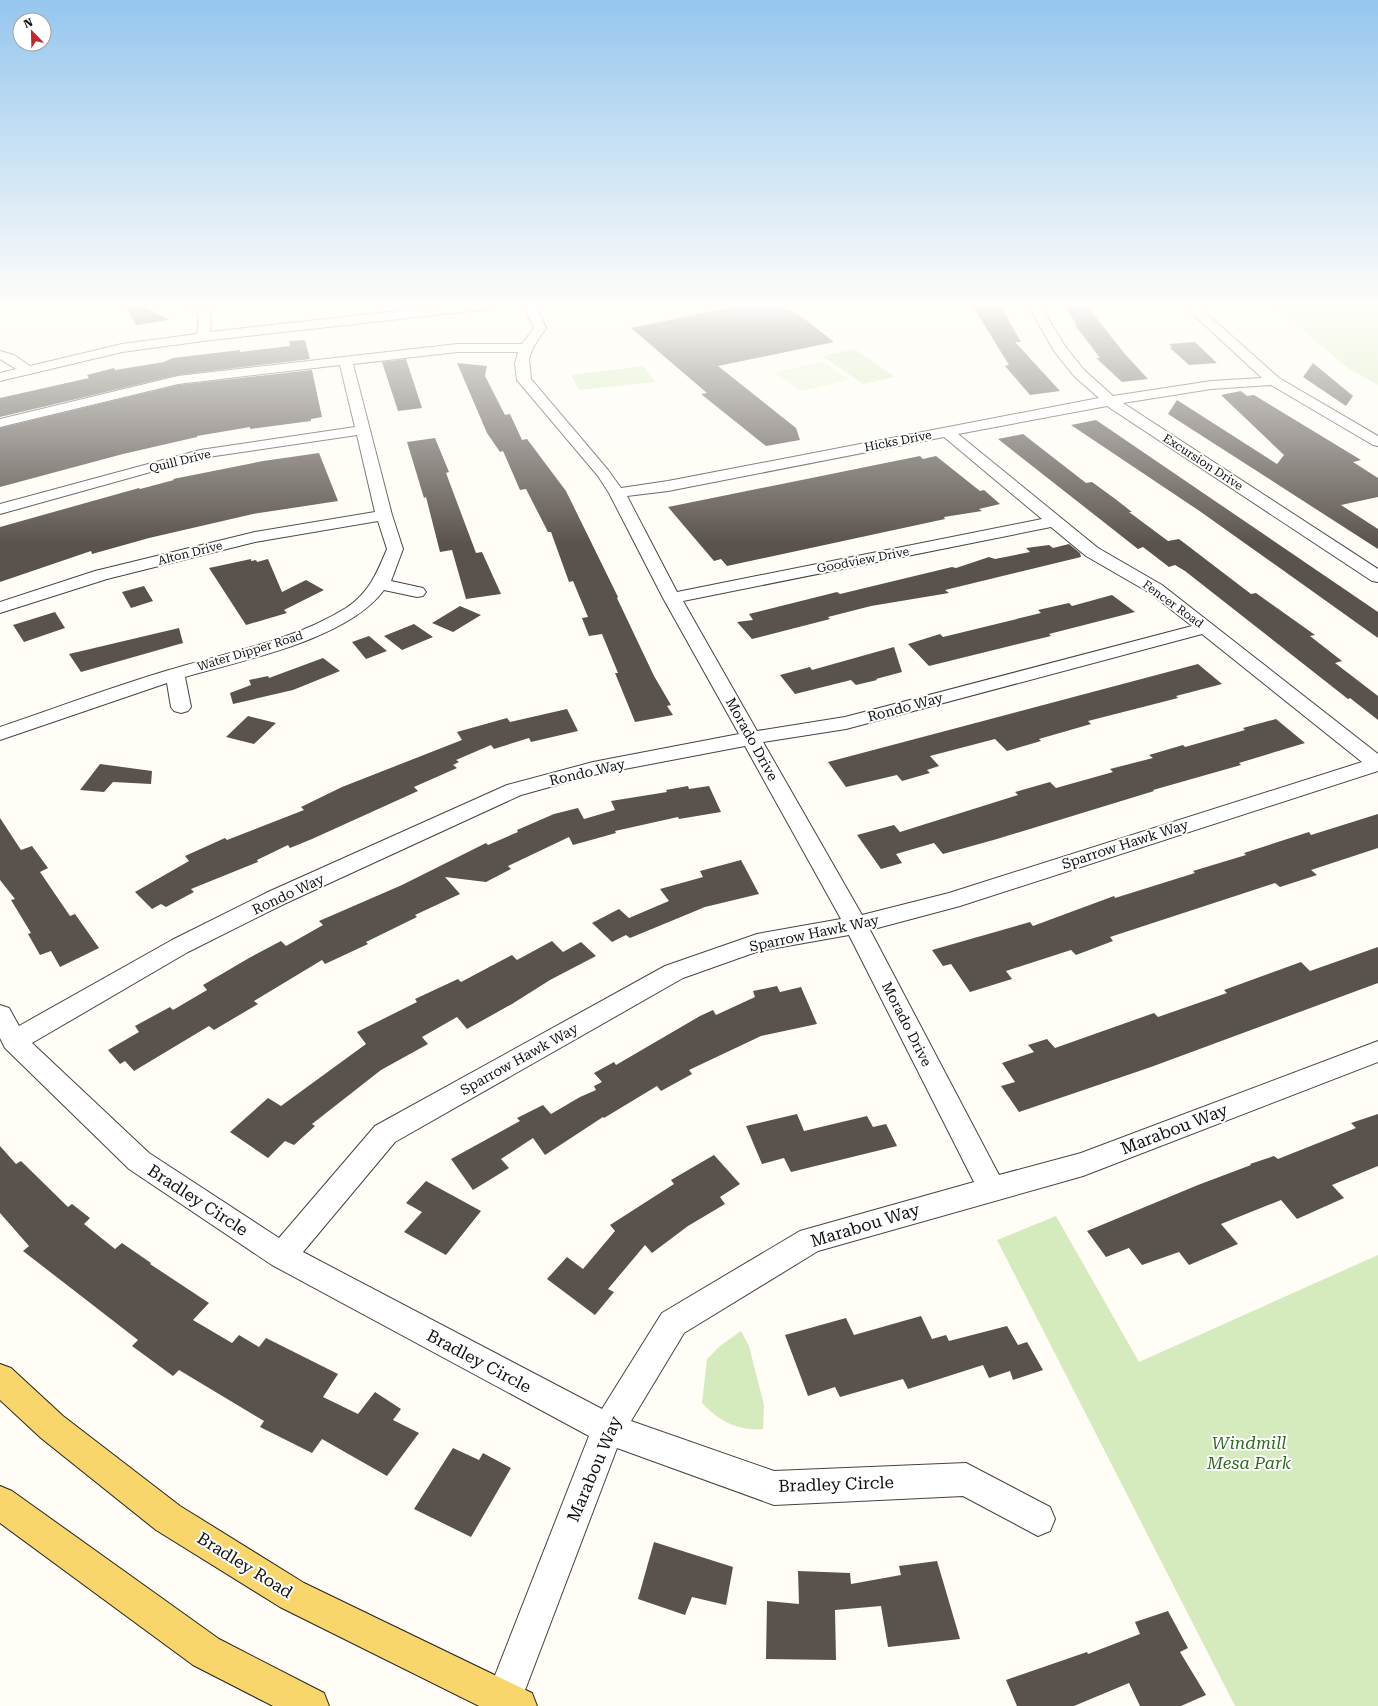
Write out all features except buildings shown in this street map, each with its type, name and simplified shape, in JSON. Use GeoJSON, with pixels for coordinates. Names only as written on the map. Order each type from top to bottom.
{"type":"FeatureCollection","features":[{"type":"Feature","properties":{"kind":"main road","name":"Bradley Road"},"geometry":{"type":"LineString","coordinates":[[0,1379],[52,1427],[168,1518],[292,1595],[508,1704]]}},
{"type":"Feature","properties":{"kind":"main road"},"geometry":{"type":"LineString","coordinates":[[0,1503],[206,1652],[311,1706]]}},
{"type":"Feature","properties":{"kind":"street"},"geometry":{"type":"LineString","coordinates":[[0,423],[159,385]]}},
{"type":"Feature","properties":{"kind":"street","name":"Water Dipper Road"},"geometry":{"type":"LineString","coordinates":[[0,734],[175,674],[297,639],[353,611],[380,584],[395,548],[384,514],[352,385]]}},
{"type":"Feature","properties":{"kind":"street","name":"Morado Drive"},"geometry":{"type":"LineString","coordinates":[[528,385],[603,473],[617,493],[672,598],[856,925],[992,1189]]}},
{"type":"Feature","properties":{"kind":"street","name":"Excursion Drive"},"geometry":{"type":"LineString","coordinates":[[1092,385],[1110,401],[1378,577]]}},
{"type":"Feature","properties":{"kind":"street","name":"Hicks Drive"},"geometry":{"type":"LineString","coordinates":[[617,493],[668,486],[1110,401],[1217,385]]}},
{"type":"Feature","properties":{"kind":"street"},"geometry":{"type":"LineString","coordinates":[[1280,385],[1378,442]]}},
{"type":"Feature","properties":{"kind":"street","name":"Quill Drive"},"geometry":{"type":"LineString","coordinates":[[0,509],[200,454],[364,430]]}},
{"type":"Feature","properties":{"kind":"street","name":"Fencer Road"},"geometry":{"type":"LineString","coordinates":[[947,432],[1092,552],[1156,589],[1378,764]]}},
{"type":"Feature","properties":{"kind":"street","name":"Alton Drive"},"geometry":{"type":"LineString","coordinates":[[0,608],[101,575],[255,537],[384,514]]}},
{"type":"Feature","properties":{"kind":"street","name":"Goodview Drive"},"geometry":{"type":"LineString","coordinates":[[672,598],[1055,521]]}},
{"type":"Feature","properties":{"kind":"street"},"geometry":{"type":"LineString","coordinates":[[380,584],[417,592]]}},
{"type":"Feature","properties":{"kind":"street","name":"Rondo Way"},"geometry":{"type":"LineString","coordinates":[[14,1041],[180,946],[276,898],[514,790],[593,769],[752,738],[846,723],[1206,628]]}},
{"type":"Feature","properties":{"kind":"street"},"geometry":{"type":"LineString","coordinates":[[175,674],[181,707]]}},
{"type":"Feature","properties":{"kind":"street","name":"Sparrow Hawk Way"},"geometry":{"type":"LineString","coordinates":[[282,1256],[385,1134],[674,972],[756,943],[856,925],[952,900],[1378,764]]}},
{"type":"Feature","properties":{"kind":"street","name":"Bradley Circle"},"geometry":{"type":"LineString","coordinates":[[0,1015],[14,1041],[139,1161],[282,1256],[608,1429],[774,1488],[966,1479],[1038,1519]]}},
{"type":"Feature","properties":{"kind":"street","name":"Marabou Way"},"geometry":{"type":"LineString","coordinates":[[508,1704],[608,1429],[673,1323],[810,1240],[1083,1164],[1378,1051]]}},
{"type":"Feature","properties":{"kind":"green space"},"geometry":{"type":"Polygon","coordinates":[[[576,385],[630,385],[579,390],[576,385]]]}},
{"type":"Feature","properties":{"kind":"green space"},"geometry":{"type":"Polygon","coordinates":[[[792,385],[829,385],[801,391],[792,385]]]}},
{"type":"Feature","properties":{"kind":"green space","name":"Windmill Mesa Park"},"geometry":{"type":"Polygon","coordinates":[[[1056,1216],[1139,1362],[1378,1255],[1378,1706],[1235,1706],[997,1240],[1056,1216]]]}},
{"type":"Feature","properties":{"kind":"green space"},"geometry":{"type":"Polygon","coordinates":[[[741,1331],[749,1346],[764,1405],[763,1429],[745,1428],[729,1424],[715,1415],[702,1403],[707,1359],[720,1346],[741,1331]]]}}]}
